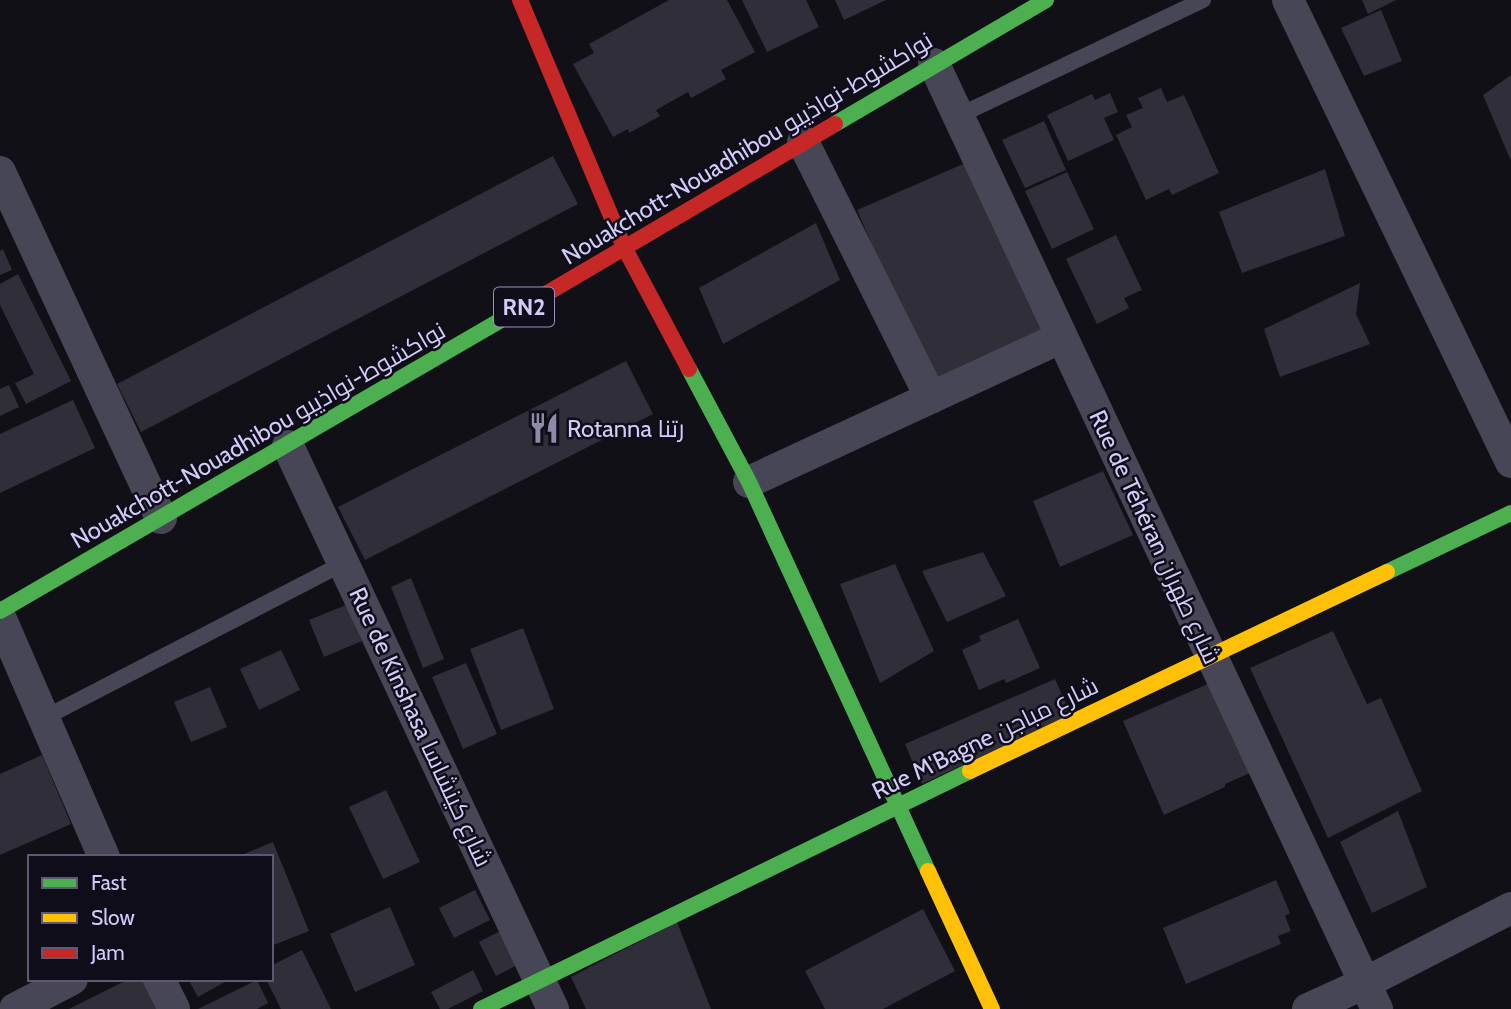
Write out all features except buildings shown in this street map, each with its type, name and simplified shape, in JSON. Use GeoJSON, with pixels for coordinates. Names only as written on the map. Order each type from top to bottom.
{"type":"FeatureCollection","features":[{"type":"Feature","properties":{"kind":"main road"},"geometry":{"type":"LineString","coordinates":[[520,0],[624,247],[749,482],[992,1009]]}},
{"type":"Feature","properties":{"kind":"main road","name":"Nouakchott-Nouadhibou نواكشوط-نواذيبو"},"geometry":{"type":"LineString","coordinates":[[0,611],[288,446],[1046,0]]}},
{"type":"Feature","properties":{"kind":"main road","name":"Rue M'Bagne شارع مباجن"},"geometry":{"type":"LineString","coordinates":[[481,1009],[898,805],[1511,513]]}},
{"type":"Feature","properties":{"kind":"street"},"geometry":{"type":"LineString","coordinates":[[1288,0],[1511,461]]}},
{"type":"Feature","properties":{"kind":"street","name":"Rue de Téhéran شارع طهران"},"geometry":{"type":"LineString","coordinates":[[934,64],[1371,996]]}},
{"type":"Feature","properties":{"kind":"street"},"geometry":{"type":"LineString","coordinates":[[803,142],[931,398]]}},
{"type":"Feature","properties":{"kind":"street"},"geometry":{"type":"LineString","coordinates":[[0,172],[161,518]]}},
{"type":"Feature","properties":{"kind":"street"},"geometry":{"type":"LineString","coordinates":[[749,482],[1062,337]]}},
{"type":"Feature","properties":{"kind":"street","name":"Rue de Kinshasa شارع كينشاسا"},"geometry":{"type":"LineString","coordinates":[[288,446],[553,1009]]}},
{"type":"Feature","properties":{"kind":"street"},"geometry":{"type":"LineString","coordinates":[[0,617],[103,855]]}},
{"type":"Feature","properties":{"kind":"street"},"geometry":{"type":"LineString","coordinates":[[1308,1009],[1371,996],[1511,908]]}},
{"type":"Feature","properties":{"kind":"street"},"geometry":{"type":"LineString","coordinates":[[15,1009],[68,981]]}},
{"type":"Feature","properties":{"kind":"street"},"geometry":{"type":"LineString","coordinates":[[160,981],[174,1009]]}},
{"type":"Feature","properties":{"kind":"lane"},"geometry":{"type":"LineString","coordinates":[[958,116],[1203,0]]}},
{"type":"Feature","properties":{"kind":"lane"},"geometry":{"type":"LineString","coordinates":[[44,718],[344,563]]}},
{"type":"Feature","properties":{"kind":"traffic: fast"},"geometry":{"type":"LineString","coordinates":[[835,124],[1046,0]]}},
{"type":"Feature","properties":{"kind":"traffic: fast"},"geometry":{"type":"LineString","coordinates":[[0,611],[527,305]]}},
{"type":"Feature","properties":{"kind":"traffic: fast"},"geometry":{"type":"LineString","coordinates":[[689,369],[749,482],[928,871]]}},
{"type":"Feature","properties":{"kind":"traffic: fast"},"geometry":{"type":"LineString","coordinates":[[1387,572],[1511,513]]}},
{"type":"Feature","properties":{"kind":"traffic: fast"},"geometry":{"type":"LineString","coordinates":[[481,1009],[970,771]]}},
{"type":"Feature","properties":{"kind":"traffic: slow"},"geometry":{"type":"LineString","coordinates":[[970,771],[1387,572]]}},
{"type":"Feature","properties":{"kind":"traffic: slow"},"geometry":{"type":"LineString","coordinates":[[928,871],[992,1009]]}},
{"type":"Feature","properties":{"kind":"traffic: jam"},"geometry":{"type":"LineString","coordinates":[[520,0],[624,247],[689,369]]}},
{"type":"Feature","properties":{"kind":"traffic: jam"},"geometry":{"type":"LineString","coordinates":[[527,305],[835,124]]}},
{"type":"Feature","properties":{"kind":"place","name":"Rotanna رتنا"},"geometry":{"type":"Point","coordinates":[544,428]}}]}
